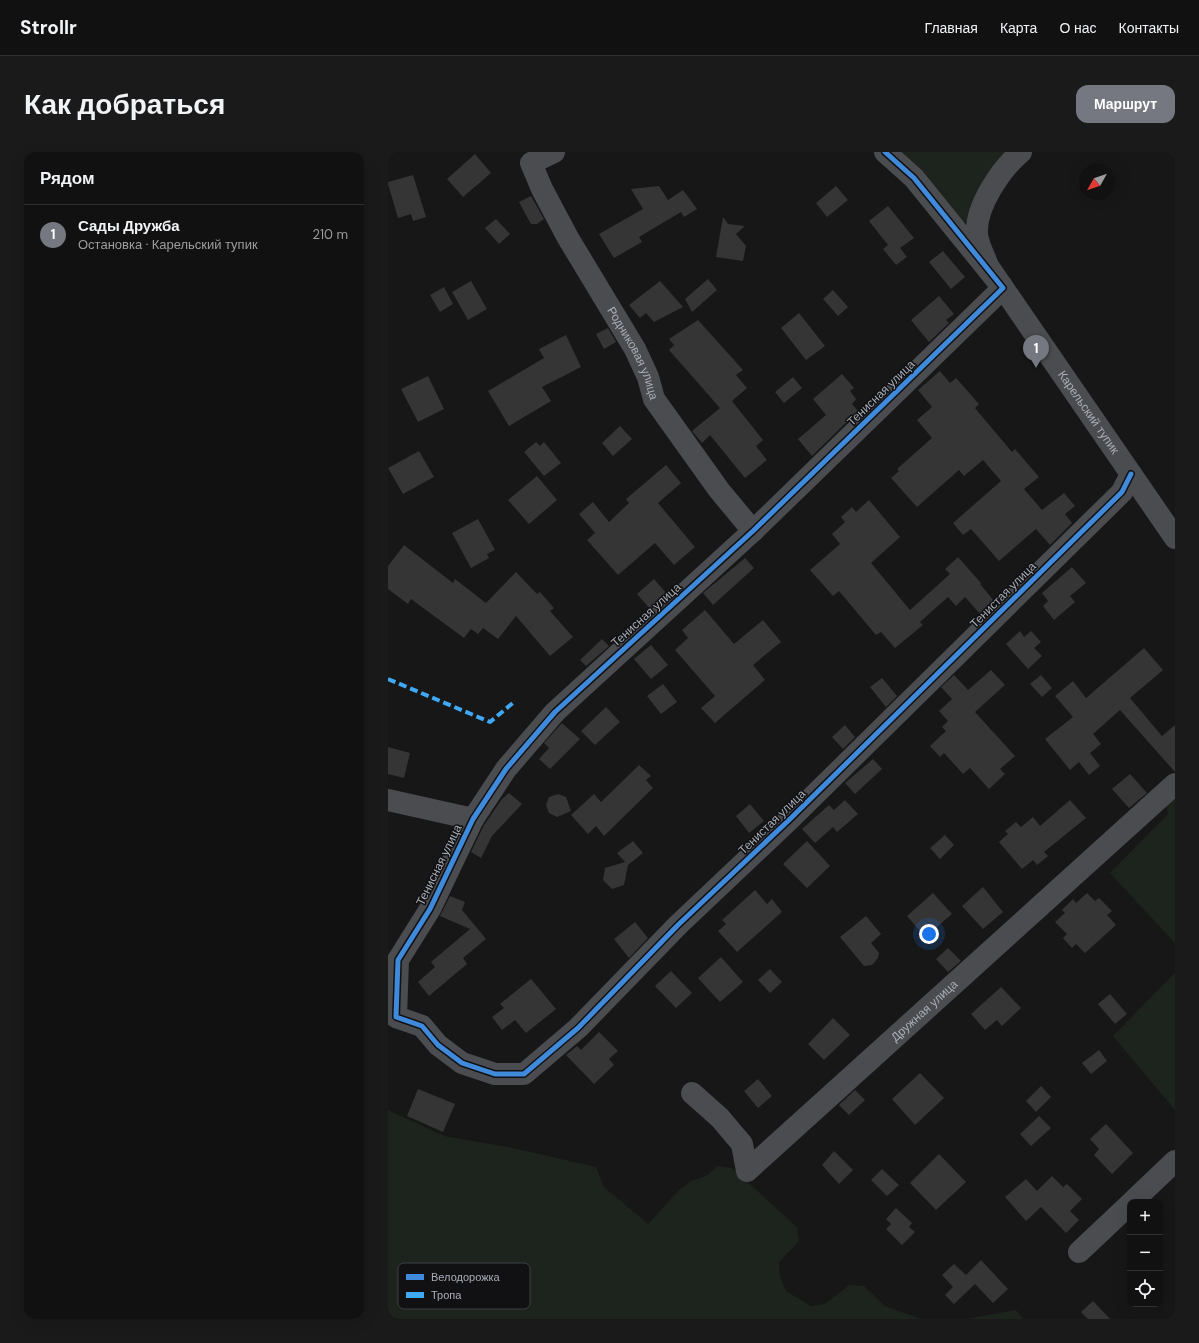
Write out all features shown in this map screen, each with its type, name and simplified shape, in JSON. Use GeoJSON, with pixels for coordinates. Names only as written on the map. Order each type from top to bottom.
{"type":"FeatureCollection","features":[{"type":"Feature","properties":{"kind":"street","name":"Родниковая улица"},"geometry":{"type":"LineString","coordinates":[[554,152],[531,162],[542,189],[568,238],[635,349],[648,377],[654,399],[719,490],[753,531]]}},
{"type":"Feature","properties":{"kind":"street"},"geometry":{"type":"LineString","coordinates":[[885,152],[914,178],[1003,288]]}},
{"type":"Feature","properties":{"kind":"street","name":"Карельский тупик"},"geometry":{"type":"LineString","coordinates":[[1021,152],[994,185],[979,212],[977,235],[988,266],[1175,538]]}},
{"type":"Feature","properties":{"kind":"street","name":"Тенисная улица"},"geometry":{"type":"LineString","coordinates":[[396,1017],[398,960],[430,909],[473,818],[506,769],[555,712],[753,531],[1003,288]]}},
{"type":"Feature","properties":{"kind":"street","name":"Тенистая улица"},"geometry":{"type":"LineString","coordinates":[[396,1017],[422,1026],[438,1045],[462,1063],[495,1074],[524,1074],[578,1028],[678,925],[795,814],[1122,492],[1131,474]]}},
{"type":"Feature","properties":{"kind":"street","name":"Дружная улица"},"geometry":{"type":"LineString","coordinates":[[692,1093],[720,1118],[742,1144],[747,1171],[1175,784]]}},
{"type":"Feature","properties":{"kind":"street"},"geometry":{"type":"LineString","coordinates":[[388,800],[473,818]]}},
{"type":"Feature","properties":{"kind":"street"},"geometry":{"type":"LineString","coordinates":[[1135,1199],[1175,1161]]}},
{"type":"Feature","properties":{"kind":"street"},"geometry":{"type":"LineString","coordinates":[[1079,1252],[1127,1207]]}},
{"type":"Feature","properties":{"kind":"shaded area"},"geometry":{"type":"Polygon","coordinates":[[[899,152],[1016,152],[965,223],[957,221],[899,152]]]}},
{"type":"Feature","properties":{"kind":"shaded area"},"geometry":{"type":"Polygon","coordinates":[[[1175,791],[1175,943],[1110,873],[1168,814],[1166,799],[1175,791]]]}},
{"type":"Feature","properties":{"kind":"shaded area"},"geometry":{"type":"Polygon","coordinates":[[[1175,973],[1175,1110],[1113,1036],[1175,973]]]}},
{"type":"Feature","properties":{"kind":"shaded area"},"geometry":{"type":"Polygon","coordinates":[[[388,1110],[444,1136],[508,1147],[596,1167],[604,1187],[648,1224],[679,1190],[691,1181],[706,1176],[718,1166],[732,1168],[797,1227],[799,1241],[779,1262],[780,1277],[786,1291],[811,1306],[825,1304],[849,1285],[864,1286],[885,1306],[921,1319],[388,1319],[388,1110]]]}},
{"type":"Feature","properties":{"kind":"shaded area"},"geometry":{"type":"Polygon","coordinates":[[[1016,1310],[1023,1319],[968,1319],[972,1318],[1016,1310]]]}},
{"type":"Feature","properties":{"kind":"building"},"geometry":{"type":"Polygon","coordinates":[[[475,154],[491,173],[463,197],[447,179],[475,154]]]}},
{"type":"Feature","properties":{"kind":"building"},"geometry":{"type":"Polygon","coordinates":[[[413,175],[426,217],[413,221],[411,214],[398,218],[388,182],[413,175]]]}},
{"type":"Feature","properties":{"kind":"building"},"geometry":{"type":"Polygon","coordinates":[[[659,186],[668,200],[683,190],[697,209],[684,217],[681,212],[639,237],[642,242],[614,258],[599,234],[643,209],[631,189],[659,186]]]}},
{"type":"Feature","properties":{"kind":"building"},"geometry":{"type":"Polygon","coordinates":[[[836,186],[848,200],[827,217],[816,203],[836,186]]]}},
{"type":"Feature","properties":{"kind":"building"},"geometry":{"type":"Polygon","coordinates":[[[531,196],[544,219],[537,224],[531,224],[519,202],[531,196]]]}},
{"type":"Feature","properties":{"kind":"building"},"geometry":{"type":"Polygon","coordinates":[[[888,206],[914,238],[900,248],[907,257],[896,265],[883,249],[888,245],[869,221],[888,206]]]}},
{"type":"Feature","properties":{"kind":"building"},"geometry":{"type":"Polygon","coordinates":[[[723,217],[728,224],[745,226],[736,234],[746,246],[743,261],[716,257],[723,217]]]}},
{"type":"Feature","properties":{"kind":"building"},"geometry":{"type":"Polygon","coordinates":[[[496,219],[510,234],[499,244],[485,228],[496,219]]]}},
{"type":"Feature","properties":{"kind":"building"},"geometry":{"type":"Polygon","coordinates":[[[943,251],[965,277],[951,289],[929,262],[943,251]]]}},
{"type":"Feature","properties":{"kind":"building"},"geometry":{"type":"Polygon","coordinates":[[[708,279],[717,290],[692,312],[685,299],[708,279]]]}},
{"type":"Feature","properties":{"kind":"building"},"geometry":{"type":"Polygon","coordinates":[[[471,281],[487,309],[468,320],[452,292],[471,281]]]}},
{"type":"Feature","properties":{"kind":"building"},"geometry":{"type":"Polygon","coordinates":[[[660,281],[683,307],[654,322],[646,313],[640,318],[629,305],[660,281]]]}},
{"type":"Feature","properties":{"kind":"building"},"geometry":{"type":"Polygon","coordinates":[[[444,287],[453,304],[440,312],[430,295],[444,287]]]}},
{"type":"Feature","properties":{"kind":"building"},"geometry":{"type":"Polygon","coordinates":[[[833,290],[848,307],[838,316],[823,299],[833,290]]]}},
{"type":"Feature","properties":{"kind":"building"},"geometry":{"type":"Polygon","coordinates":[[[939,296],[954,314],[946,320],[949,323],[929,342],[911,320],[939,296]]]}},
{"type":"Feature","properties":{"kind":"building"},"geometry":{"type":"Polygon","coordinates":[[[799,313],[825,346],[806,360],[781,328],[799,313]]]}},
{"type":"Feature","properties":{"kind":"building"},"geometry":{"type":"Polygon","coordinates":[[[698,320],[743,370],[736,375],[747,388],[732,401],[763,440],[756,446],[767,460],[745,478],[710,435],[702,443],[692,431],[720,408],[669,350],[674,345],[669,339],[698,320]]]}},
{"type":"Feature","properties":{"kind":"building"},"geometry":{"type":"Polygon","coordinates":[[[608,328],[616,342],[604,349],[596,334],[608,328]]]}},
{"type":"Feature","properties":{"kind":"building"},"geometry":{"type":"Polygon","coordinates":[[[566,335],[581,367],[542,387],[551,401],[509,426],[488,391],[544,358],[539,349],[566,335]]]}},
{"type":"Feature","properties":{"kind":"building"},"geometry":{"type":"Polygon","coordinates":[[[940,371],[950,383],[956,378],[979,404],[975,408],[1012,452],[1015,449],[1039,477],[1024,489],[1042,510],[1064,493],[1075,506],[1065,514],[1072,523],[1050,545],[1036,529],[999,561],[971,529],[963,535],[953,523],[1001,481],[983,460],[964,476],[959,470],[917,507],[891,478],[899,471],[897,469],[932,438],[917,420],[932,407],[918,390],[940,371]]]}},
{"type":"Feature","properties":{"kind":"building"},"geometry":{"type":"Polygon","coordinates":[[[842,374],[854,388],[850,391],[856,399],[852,404],[858,411],[812,456],[798,439],[826,415],[813,399],[842,374]]]}},
{"type":"Feature","properties":{"kind":"building"},"geometry":{"type":"Polygon","coordinates":[[[428,376],[444,409],[418,422],[401,389],[428,376]]]}},
{"type":"Feature","properties":{"kind":"building"},"geometry":{"type":"Polygon","coordinates":[[[793,377],[802,388],[784,403],[775,392],[793,377]]]}},
{"type":"Feature","properties":{"kind":"building"},"geometry":{"type":"Polygon","coordinates":[[[620,426],[632,439],[613,456],[602,443],[620,426]]]}},
{"type":"Feature","properties":{"kind":"building"},"geometry":{"type":"Polygon","coordinates":[[[536,442],[540,446],[544,442],[561,463],[544,476],[524,452],[536,442]]]}},
{"type":"Feature","properties":{"kind":"building"},"geometry":{"type":"Polygon","coordinates":[[[419,451],[434,477],[403,494],[388,468],[419,451]]]}},
{"type":"Feature","properties":{"kind":"building"},"geometry":{"type":"Polygon","coordinates":[[[666,465],[681,483],[658,503],[695,547],[674,565],[655,543],[618,575],[587,540],[595,533],[579,514],[593,502],[609,522],[629,503],[626,499],[666,465]]]}},
{"type":"Feature","properties":{"kind":"building"},"geometry":{"type":"Polygon","coordinates":[[[537,476],[557,500],[529,524],[508,500],[537,476]]]}},
{"type":"Feature","properties":{"kind":"building"},"geometry":{"type":"Polygon","coordinates":[[[869,500],[900,537],[871,563],[910,610],[950,574],[945,569],[958,557],[981,583],[980,584],[994,601],[980,614],[965,597],[956,606],[948,597],[920,622],[923,625],[895,648],[881,632],[876,635],[839,591],[833,596],[810,570],[840,544],[832,534],[845,522],[841,517],[852,507],[856,512],[869,500]]]}},
{"type":"Feature","properties":{"kind":"building"},"geometry":{"type":"Polygon","coordinates":[[[478,519],[495,550],[487,554],[489,558],[471,568],[452,533],[478,519]]]}},
{"type":"Feature","properties":{"kind":"building"},"geometry":{"type":"Polygon","coordinates":[[[404,545],[453,583],[455,579],[486,603],[516,572],[537,594],[540,592],[554,608],[550,611],[573,637],[550,656],[516,616],[498,639],[483,628],[478,634],[471,629],[464,638],[411,599],[408,604],[388,589],[388,566],[404,545]]]}},
{"type":"Feature","properties":{"kind":"building"},"geometry":{"type":"Polygon","coordinates":[[[745,558],[754,568],[713,605],[703,593],[745,558]]]}},
{"type":"Feature","properties":{"kind":"building"},"geometry":{"type":"Polygon","coordinates":[[[1072,567],[1086,583],[1070,596],[1075,602],[1054,620],[1043,606],[1048,601],[1042,593],[1072,567]]]}},
{"type":"Feature","properties":{"kind":"building"},"geometry":{"type":"Polygon","coordinates":[[[654,579],[666,593],[650,609],[637,594],[654,579]]]}},
{"type":"Feature","properties":{"kind":"building"},"geometry":{"type":"Polygon","coordinates":[[[705,610],[734,644],[763,620],[781,642],[753,665],[765,680],[715,723],[701,708],[715,696],[675,650],[688,638],[682,630],[705,610]]]}},
{"type":"Feature","properties":{"kind":"building"},"geometry":{"type":"Polygon","coordinates":[[[1020,631],[1024,637],[1031,631],[1041,642],[1034,648],[1042,656],[1028,669],[1006,644],[1020,631]]]}},
{"type":"Feature","properties":{"kind":"building"},"geometry":{"type":"Polygon","coordinates":[[[602,639],[609,646],[586,666],[580,660],[602,639]]]}},
{"type":"Feature","properties":{"kind":"building"},"geometry":{"type":"Polygon","coordinates":[[[651,645],[668,665],[651,679],[634,659],[651,645]]]}},
{"type":"Feature","properties":{"kind":"building"},"geometry":{"type":"Polygon","coordinates":[[[1144,648],[1163,670],[1130,698],[1162,736],[1175,725],[1175,772],[1120,710],[1093,734],[1101,744],[1090,753],[1100,766],[1089,775],[1079,762],[1070,770],[1045,739],[1073,717],[1055,696],[1073,681],[1086,698],[1144,648]]]}},
{"type":"Feature","properties":{"kind":"building"},"geometry":{"type":"Polygon","coordinates":[[[991,670],[1005,685],[975,712],[1015,756],[1000,769],[1005,774],[989,789],[970,768],[963,774],[944,753],[940,757],[930,746],[946,731],[942,727],[948,721],[939,711],[952,699],[941,687],[954,675],[968,690],[991,670]]]}},
{"type":"Feature","properties":{"kind":"building"},"geometry":{"type":"Polygon","coordinates":[[[1041,675],[1052,688],[1042,697],[1030,684],[1041,675]]]}},
{"type":"Feature","properties":{"kind":"building"},"geometry":{"type":"Polygon","coordinates":[[[882,678],[897,696],[886,707],[870,687],[882,678]]]}},
{"type":"Feature","properties":{"kind":"building"},"geometry":{"type":"Polygon","coordinates":[[[663,684],[677,702],[661,714],[647,696],[663,684]]]}},
{"type":"Feature","properties":{"kind":"building"},"geometry":{"type":"Polygon","coordinates":[[[606,707],[620,722],[595,745],[581,731],[606,707]]]}},
{"type":"Feature","properties":{"kind":"building"},"geometry":{"type":"Polygon","coordinates":[[[562,723],[580,739],[550,769],[539,759],[549,748],[544,743],[562,723]]]}},
{"type":"Feature","properties":{"kind":"building"},"geometry":{"type":"Polygon","coordinates":[[[845,725],[855,737],[843,749],[832,737],[845,725]]]}},
{"type":"Feature","properties":{"kind":"building"},"geometry":{"type":"Polygon","coordinates":[[[388,747],[410,753],[404,778],[388,774],[388,747]]]}},
{"type":"Feature","properties":{"kind":"building"},"geometry":{"type":"Polygon","coordinates":[[[873,759],[882,769],[855,794],[845,783],[873,759]]]}},
{"type":"Feature","properties":{"kind":"building"},"geometry":{"type":"Polygon","coordinates":[[[639,765],[651,776],[646,780],[653,788],[604,836],[596,826],[588,834],[571,815],[594,794],[601,802],[639,765]]]}},
{"type":"Feature","properties":{"kind":"building"},"geometry":{"type":"Polygon","coordinates":[[[1130,774],[1147,793],[1129,808],[1112,789],[1130,774]]]}},
{"type":"Feature","properties":{"kind":"building"},"geometry":{"type":"Polygon","coordinates":[[[509,793],[522,804],[492,836],[481,858],[471,852],[484,825],[502,799],[509,793]]]}},
{"type":"Feature","properties":{"kind":"building"},"geometry":{"type":"Polygon","coordinates":[[[558,794],[566,797],[571,811],[557,817],[549,813],[546,805],[549,797],[558,794]]]}},
{"type":"Feature","properties":{"kind":"building"},"geometry":{"type":"Polygon","coordinates":[[[845,800],[858,814],[837,832],[833,827],[815,843],[802,829],[829,805],[834,810],[845,800]]]}},
{"type":"Feature","properties":{"kind":"building"},"geometry":{"type":"Polygon","coordinates":[[[1070,800],[1086,818],[1044,852],[1048,856],[1037,865],[1033,860],[1022,869],[999,842],[1008,834],[1005,831],[1016,822],[1021,827],[1033,817],[1040,826],[1070,800]]]}},
{"type":"Feature","properties":{"kind":"building"},"geometry":{"type":"Polygon","coordinates":[[[750,804],[764,821],[749,833],[736,816],[750,804]]]}},
{"type":"Feature","properties":{"kind":"building"},"geometry":{"type":"Polygon","coordinates":[[[945,835],[954,845],[940,859],[930,848],[945,835]]]}},
{"type":"Feature","properties":{"kind":"building"},"geometry":{"type":"Polygon","coordinates":[[[633,841],[643,853],[628,865],[624,885],[612,889],[603,880],[605,868],[625,862],[617,853],[633,841]]]}},
{"type":"Feature","properties":{"kind":"building"},"geometry":{"type":"Polygon","coordinates":[[[807,841],[830,866],[807,888],[783,864],[807,841]]]}},
{"type":"Feature","properties":{"kind":"building"},"geometry":{"type":"Polygon","coordinates":[[[983,887],[1003,912],[983,929],[962,906],[983,887]]]}},
{"type":"Feature","properties":{"kind":"building"},"geometry":{"type":"Polygon","coordinates":[[[755,890],[767,904],[772,899],[782,912],[737,952],[718,931],[726,924],[722,920],[755,890]]]}},
{"type":"Feature","properties":{"kind":"building"},"geometry":{"type":"Polygon","coordinates":[[[933,893],[952,914],[925,937],[907,916],[933,893]]]}},
{"type":"Feature","properties":{"kind":"building"},"geometry":{"type":"Polygon","coordinates":[[[1087,893],[1095,901],[1099,898],[1112,911],[1107,915],[1116,925],[1085,953],[1076,944],[1072,948],[1063,938],[1067,934],[1055,922],[1065,913],[1062,910],[1073,899],[1076,903],[1087,893]]]}},
{"type":"Feature","properties":{"kind":"building"},"geometry":{"type":"Polygon","coordinates":[[[450,896],[465,902],[462,910],[486,939],[463,958],[467,964],[429,996],[418,982],[435,967],[431,962],[470,929],[440,916],[450,896]]]}},
{"type":"Feature","properties":{"kind":"building"},"geometry":{"type":"Polygon","coordinates":[[[866,916],[881,934],[871,943],[879,953],[878,958],[872,965],[864,966],[840,937],[866,916]]]}},
{"type":"Feature","properties":{"kind":"building"},"geometry":{"type":"Polygon","coordinates":[[[635,922],[648,938],[629,958],[614,939],[635,922]]]}},
{"type":"Feature","properties":{"kind":"building"},"geometry":{"type":"Polygon","coordinates":[[[948,948],[961,961],[948,972],[936,959],[948,948]]]}},
{"type":"Feature","properties":{"kind":"building"},"geometry":{"type":"Polygon","coordinates":[[[721,957],[743,982],[720,1002],[698,978],[721,957]]]}},
{"type":"Feature","properties":{"kind":"building"},"geometry":{"type":"Polygon","coordinates":[[[770,969],[782,982],[770,993],[758,980],[770,969]]]}},
{"type":"Feature","properties":{"kind":"building"},"geometry":{"type":"Polygon","coordinates":[[[671,971],[692,993],[676,1008],[655,986],[671,971]]]}},
{"type":"Feature","properties":{"kind":"building"},"geometry":{"type":"Polygon","coordinates":[[[531,979],[556,1009],[526,1033],[515,1020],[502,1030],[492,1017],[504,1008],[500,1004],[531,979]]]}},
{"type":"Feature","properties":{"kind":"building"},"geometry":{"type":"Polygon","coordinates":[[[1001,987],[1021,1008],[1002,1026],[997,1020],[985,1030],[971,1014],[1001,987]]]}},
{"type":"Feature","properties":{"kind":"building"},"geometry":{"type":"Polygon","coordinates":[[[1110,994],[1127,1014],[1115,1024],[1098,1004],[1110,994]]]}},
{"type":"Feature","properties":{"kind":"building"},"geometry":{"type":"Polygon","coordinates":[[[833,1018],[850,1035],[824,1060],[808,1044],[833,1018]]]}},
{"type":"Feature","properties":{"kind":"building"},"geometry":{"type":"Polygon","coordinates":[[[599,1032],[618,1051],[609,1059],[614,1065],[594,1084],[566,1055],[577,1046],[581,1050],[599,1032]]]}},
{"type":"Feature","properties":{"kind":"building"},"geometry":{"type":"Polygon","coordinates":[[[1099,1050],[1107,1061],[1091,1074],[1082,1063],[1099,1050]]]}},
{"type":"Feature","properties":{"kind":"building"},"geometry":{"type":"Polygon","coordinates":[[[920,1073],[944,1098],[915,1125],[892,1099],[920,1073]]]}},
{"type":"Feature","properties":{"kind":"building"},"geometry":{"type":"Polygon","coordinates":[[[758,1079],[772,1096],[758,1108],[744,1091],[758,1079]]]}},
{"type":"Feature","properties":{"kind":"building"},"geometry":{"type":"Polygon","coordinates":[[[1041,1086],[1051,1097],[1036,1112],[1026,1101],[1041,1086]]]}},
{"type":"Feature","properties":{"kind":"building"},"geometry":{"type":"Polygon","coordinates":[[[418,1089],[455,1104],[443,1132],[407,1116],[418,1089]]]}},
{"type":"Feature","properties":{"kind":"building"},"geometry":{"type":"Polygon","coordinates":[[[855,1090],[865,1100],[849,1115],[839,1105],[855,1090]]]}},
{"type":"Feature","properties":{"kind":"building"},"geometry":{"type":"Polygon","coordinates":[[[1039,1116],[1051,1128],[1031,1146],[1020,1134],[1039,1116]]]}},
{"type":"Feature","properties":{"kind":"building"},"geometry":{"type":"Polygon","coordinates":[[[1106,1124],[1133,1153],[1112,1174],[1094,1155],[1099,1149],[1090,1139],[1106,1124]]]}},
{"type":"Feature","properties":{"kind":"building"},"geometry":{"type":"Polygon","coordinates":[[[834,1151],[853,1170],[839,1184],[822,1165],[834,1151]]]}},
{"type":"Feature","properties":{"kind":"building"},"geometry":{"type":"Polygon","coordinates":[[[939,1154],[966,1182],[936,1210],[910,1183],[939,1154]]]}},
{"type":"Feature","properties":{"kind":"building"},"geometry":{"type":"Polygon","coordinates":[[[882,1169],[899,1185],[887,1196],[871,1180],[882,1169]]]}},
{"type":"Feature","properties":{"kind":"building"},"geometry":{"type":"Polygon","coordinates":[[[1052,1176],[1063,1187],[1067,1184],[1082,1199],[1070,1211],[1079,1220],[1066,1233],[1041,1207],[1026,1221],[1005,1197],[1026,1179],[1037,1191],[1052,1176]]]}},
{"type":"Feature","properties":{"kind":"building"},"geometry":{"type":"Polygon","coordinates":[[[896,1208],[912,1223],[909,1227],[915,1232],[902,1245],[886,1229],[891,1224],[886,1219],[896,1208]]]}},
{"type":"Feature","properties":{"kind":"building"},"geometry":{"type":"Polygon","coordinates":[[[981,1260],[1008,1289],[993,1303],[975,1284],[954,1304],[945,1295],[953,1287],[942,1275],[954,1264],[966,1275],[981,1260]]]}},
{"type":"Feature","properties":{"kind":"building"},"geometry":{"type":"Polygon","coordinates":[[[1093,1301],[1110,1319],[1088,1319],[1081,1312],[1093,1301]]]}},
{"type":"Feature","properties":{"kind":"marked path"},"geometry":{"type":"LineString","coordinates":[[388,679],[490,722],[514,702]]}},
{"type":"Feature","properties":{"kind":"cycle path"},"geometry":{"type":"LineString","coordinates":[[885,152],[914,178],[1003,288],[753,531],[555,712],[506,769],[473,819],[430,909],[398,960],[396,1017],[422,1026],[438,1045],[462,1063],[495,1074],[524,1074],[578,1028],[678,925],[789,820],[1122,492],[1131,474]]}},
{"type":"Feature","properties":{"kind":"place","name":"Сады Дружба"},"geometry":{"type":"Point","coordinates":[1036,368]}}]}
